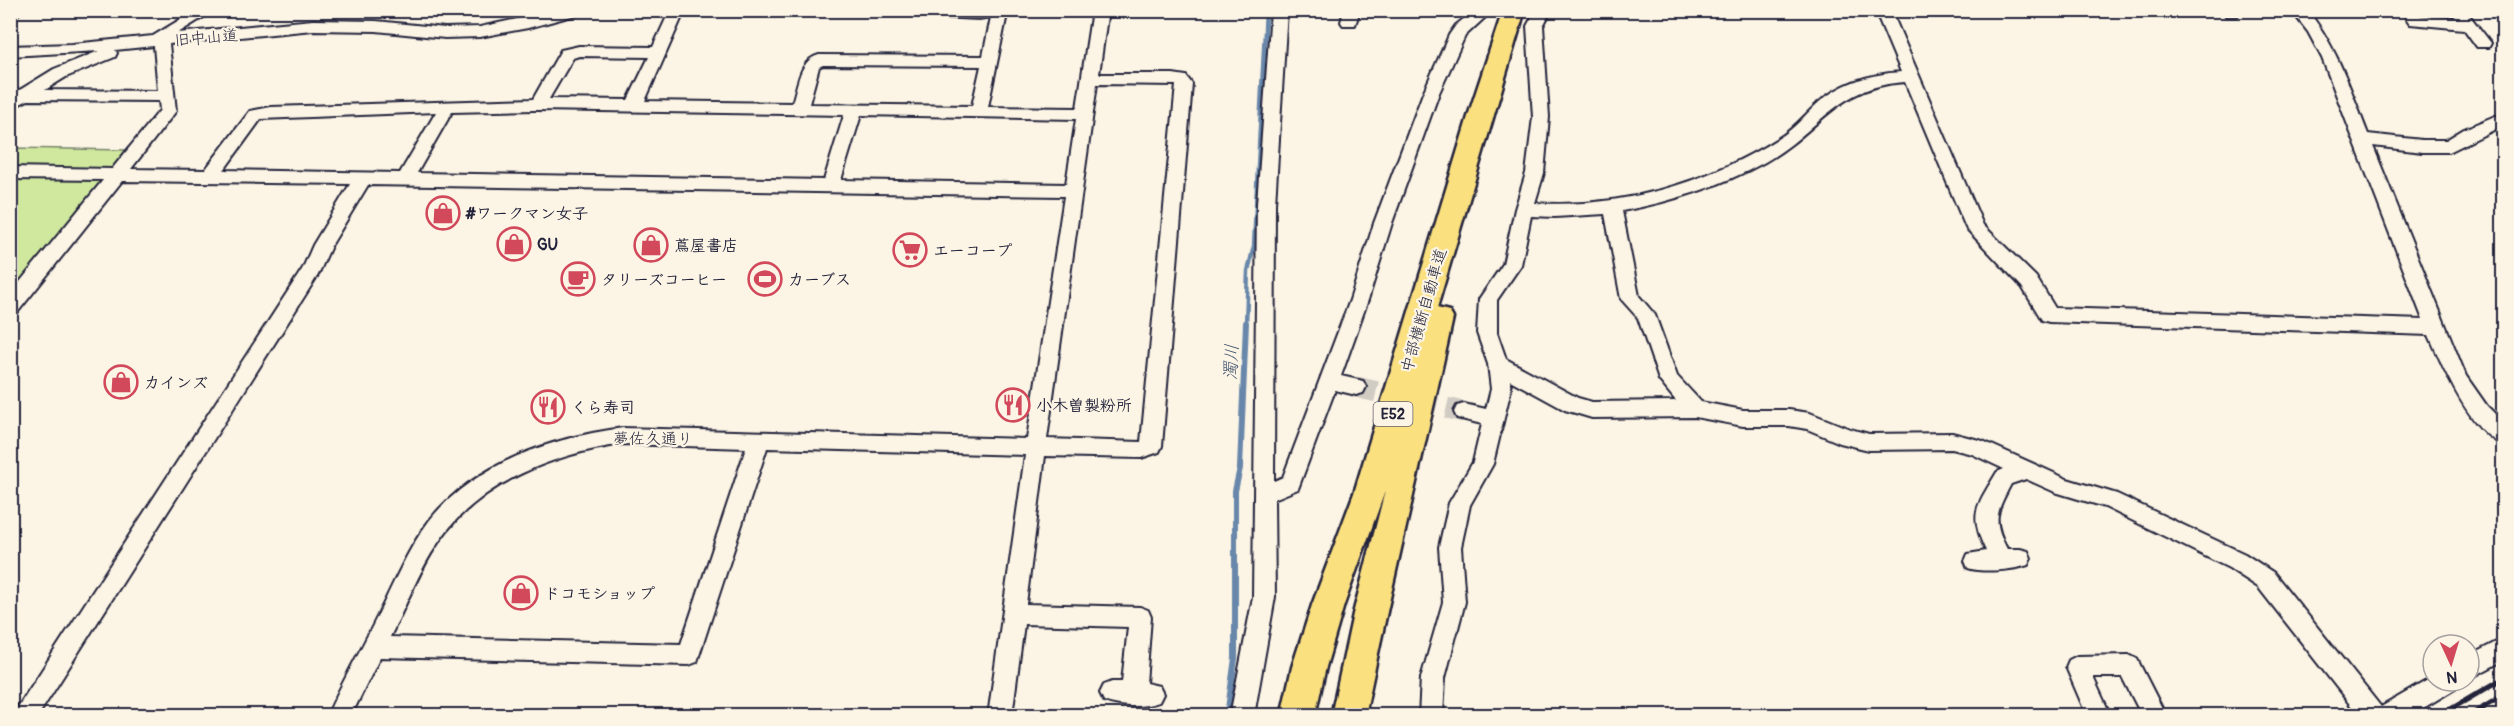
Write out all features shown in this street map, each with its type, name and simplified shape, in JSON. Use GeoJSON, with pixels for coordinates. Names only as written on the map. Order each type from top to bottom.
{"type":"FeatureCollection","features":[{"type":"Feature","properties":{"kind":"highway","name":"中部横断自動車道"},"geometry":{"type":"LineString","coordinates":[[1298,716],[1309,667],[1328,605],[1369,494],[1482,110],[1514,10]]}},
{"type":"Feature","properties":{"kind":"highway","name":"中部横断自動車道"},"geometry":{"type":"LineString","coordinates":[[1348,716],[1369,614],[1398,501],[1431,353],[1482,110]]}},
{"type":"Feature","properties":{"kind":"street"},"geometry":{"type":"LineString","coordinates":[[10,14],[17,10]]}},
{"type":"Feature","properties":{"kind":"street"},"geometry":{"type":"LineString","coordinates":[[10,104],[74,66],[154,41],[208,10]]}},
{"type":"Feature","properties":{"kind":"street","name":"旧中山道"},"geometry":{"type":"LineString","coordinates":[[10,51],[72,49],[313,25],[376,26],[445,33],[480,32],[578,10]]}},
{"type":"Feature","properties":{"kind":"street"},"geometry":{"type":"LineString","coordinates":[[634,106],[678,10]]}},
{"type":"Feature","properties":{"kind":"street"},"geometry":{"type":"LineString","coordinates":[[895,10],[978,15],[1001,11],[979,112]]}},
{"type":"Feature","properties":{"kind":"street"},"geometry":{"type":"LineString","coordinates":[[1000,716],[1036,448],[1101,10]]}},
{"type":"Feature","properties":{"kind":"street"},"geometry":{"type":"LineString","coordinates":[[1242,716],[1264,597],[1266,204],[1279,10]]}},
{"type":"Feature","properties":{"kind":"street"},"geometry":{"type":"LineString","coordinates":[[1263,494],[1291,483],[1359,300],[1383,223],[1431,93],[1457,35],[1462,28],[1486,10]]}},
{"type":"Feature","properties":{"kind":"street"},"geometry":{"type":"LineString","coordinates":[[1883,10],[1975,228],[2029,282],[2049,315],[2436,328]]}},
{"type":"Feature","properties":{"kind":"street"},"geometry":{"type":"LineString","coordinates":[[2298,10],[2325,45],[2436,328],[2468,395],[2504,437]]}},
{"type":"Feature","properties":{"kind":"street"},"geometry":{"type":"LineString","coordinates":[[2408,10],[2416,21],[2468,24]]}},
{"type":"Feature","properties":{"kind":"street"},"geometry":{"type":"LineString","coordinates":[[2458,10],[2483,43]]}},
{"type":"Feature","properties":{"kind":"street"},"geometry":{"type":"LineString","coordinates":[[1431,716],[1433,678],[1454,602],[1450,548],[1460,503],[1483,464],[1500,389],[1498,364],[1487,333],[1488,299],[1512,265],[1524,209],[1535,173],[1541,117],[1535,26],[1542,11]]}},
{"type":"Feature","properties":{"kind":"street"},"geometry":{"type":"LineString","coordinates":[[10,308],[168,111],[168,96],[154,41]]}},
{"type":"Feature","properties":{"kind":"street"},"geometry":{"type":"LineString","coordinates":[[537,105],[567,54],[579,51],[658,52]]}},
{"type":"Feature","properties":{"kind":"street"},"geometry":{"type":"LineString","coordinates":[[799,109],[812,65],[819,60],[989,61]]}},
{"type":"Feature","properties":{"kind":"street"},"geometry":{"type":"LineString","coordinates":[[1524,209],[1551,213],[1578,212],[1612,206],[1719,177],[1784,143],[1805,127],[1824,107],[1862,83],[1882,78],[1910,77]]}},
{"type":"Feature","properties":{"kind":"street","name":"夢佐久通り"},"geometry":{"type":"LineString","coordinates":[[339,716],[417,559],[448,515],[503,474],[555,448],[597,438],[623,436],[1036,448],[1142,450],[1152,446],[1184,84],[1180,80],[1173,79],[1092,79]]}},
{"type":"Feature","properties":{"kind":"street"},"geometry":{"type":"LineString","coordinates":[[26,95],[168,96]]}},
{"type":"Feature","properties":{"kind":"street"},"geometry":{"type":"LineString","coordinates":[[211,176],[252,119],[263,113],[537,105],[1086,114]]}},
{"type":"Feature","properties":{"kind":"street"},"geometry":{"type":"LineString","coordinates":[[405,179],[447,107]]}},
{"type":"Feature","properties":{"kind":"street"},"geometry":{"type":"LineString","coordinates":[[831,185],[854,110]]}},
{"type":"Feature","properties":{"kind":"street"},"geometry":{"type":"LineString","coordinates":[[2361,139],[2422,146],[2449,146],[2470,133],[2501,120]]}},
{"type":"Feature","properties":{"kind":"street"},"geometry":{"type":"LineString","coordinates":[[10,173],[1075,190]]}},
{"type":"Feature","properties":{"kind":"street"},"geometry":{"type":"LineString","coordinates":[[10,715],[23,716],[311,270],[322,245],[363,178]]}},
{"type":"Feature","properties":{"kind":"street"},"geometry":{"type":"LineString","coordinates":[[1612,206],[1630,299],[1646,315],[1669,380],[1695,409]]}},
{"type":"Feature","properties":{"kind":"street"},"geometry":{"type":"LineString","coordinates":[[1498,364],[1572,404],[1592,410],[1695,409],[1743,418],[1790,417],[1810,421],[1847,437],[1869,442],[1952,441],[1976,447],[2062,486],[2110,500],[2150,517],[2266,580],[2374,716]]}},
{"type":"Feature","properties":{"kind":"street"},"geometry":{"type":"LineString","coordinates":[[1329,381],[1356,387]]}},
{"type":"Feature","properties":{"kind":"street"},"geometry":{"type":"LineString","coordinates":[[1464,412],[1493,419]]}},
{"type":"Feature","properties":{"kind":"street"},"geometry":{"type":"LineString","coordinates":[[374,647],[689,655],[759,440]]}},
{"type":"Feature","properties":{"kind":"street"},"geometry":{"type":"LineString","coordinates":[[1977,561],[2011,559],[1984,523],[1984,515],[2004,478],[2025,471]]}},
{"type":"Feature","properties":{"kind":"street"},"geometry":{"type":"LineString","coordinates":[[1013,614],[1140,617],[1132,694]]}},
{"type":"Feature","properties":{"kind":"street"},"geometry":{"type":"LineString","coordinates":[[2481,661],[2504,648]]}},
{"type":"Feature","properties":{"kind":"street"},"geometry":{"type":"LineString","coordinates":[[2099,716],[2077,667],[2129,666],[2154,716]]}},
{"type":"Feature","properties":{"kind":"street"},"geometry":{"type":"LineString","coordinates":[[2388,716],[2427,693]]}},
{"type":"Feature","properties":{"kind":"green space"},"geometry":{"type":"Polygon","coordinates":[[[11,148],[126,150],[11,292],[11,148]]]}},
{"type":"Feature","properties":{"kind":"waterway","name":"濁川"},"geometry":{"type":"LineString","coordinates":[[1246,324],[1248,271],[1254,246],[1266,10]]}},
{"type":"Feature","properties":{"kind":"waterway","name":"濁川"},"geometry":{"type":"LineString","coordinates":[[1227,716],[1235,658],[1235,491],[1240,468],[1246,323]]}},
{"type":"Feature","properties":{"kind":"tunnel"},"geometry":{"type":"LineString","coordinates":[[1356,387],[1464,412]]}},
{"type":"Feature","properties":{"kind":"railway"},"geometry":{"type":"LineString","coordinates":[[2439,716],[2504,678]]}},
{"type":"Feature","properties":{"kind":"railway"},"geometry":{"type":"LineString","coordinates":[[2469,716],[2504,695]]}},
{"type":"Feature","properties":{"kind":"place","name":"#ワークマン女子"},"geometry":{"type":"Point","coordinates":[443,213]}},
{"type":"Feature","properties":{"kind":"place","name":"GU"},"geometry":{"type":"Point","coordinates":[514,244]}},
{"type":"Feature","properties":{"kind":"place","name":"蔦屋書店"},"geometry":{"type":"Point","coordinates":[651,245]}},
{"type":"Feature","properties":{"kind":"place","name":"エーコープ"},"geometry":{"type":"Point","coordinates":[910,250]}},
{"type":"Feature","properties":{"kind":"place","name":"タリーズコーヒー"},"geometry":{"type":"Point","coordinates":[578,279]}},
{"type":"Feature","properties":{"kind":"place","name":"カーブス"},"geometry":{"type":"Point","coordinates":[765,279]}},
{"type":"Feature","properties":{"kind":"place","name":"カインズ"},"geometry":{"type":"Point","coordinates":[121,382]}},
{"type":"Feature","properties":{"kind":"place","name":"小木曽製粉所"},"geometry":{"type":"Point","coordinates":[1013,405]}},
{"type":"Feature","properties":{"kind":"place","name":"くら寿司"},"geometry":{"type":"Point","coordinates":[548,407]}},
{"type":"Feature","properties":{"kind":"place","name":"ドコモショップ"},"geometry":{"type":"Point","coordinates":[521,593]}}]}
